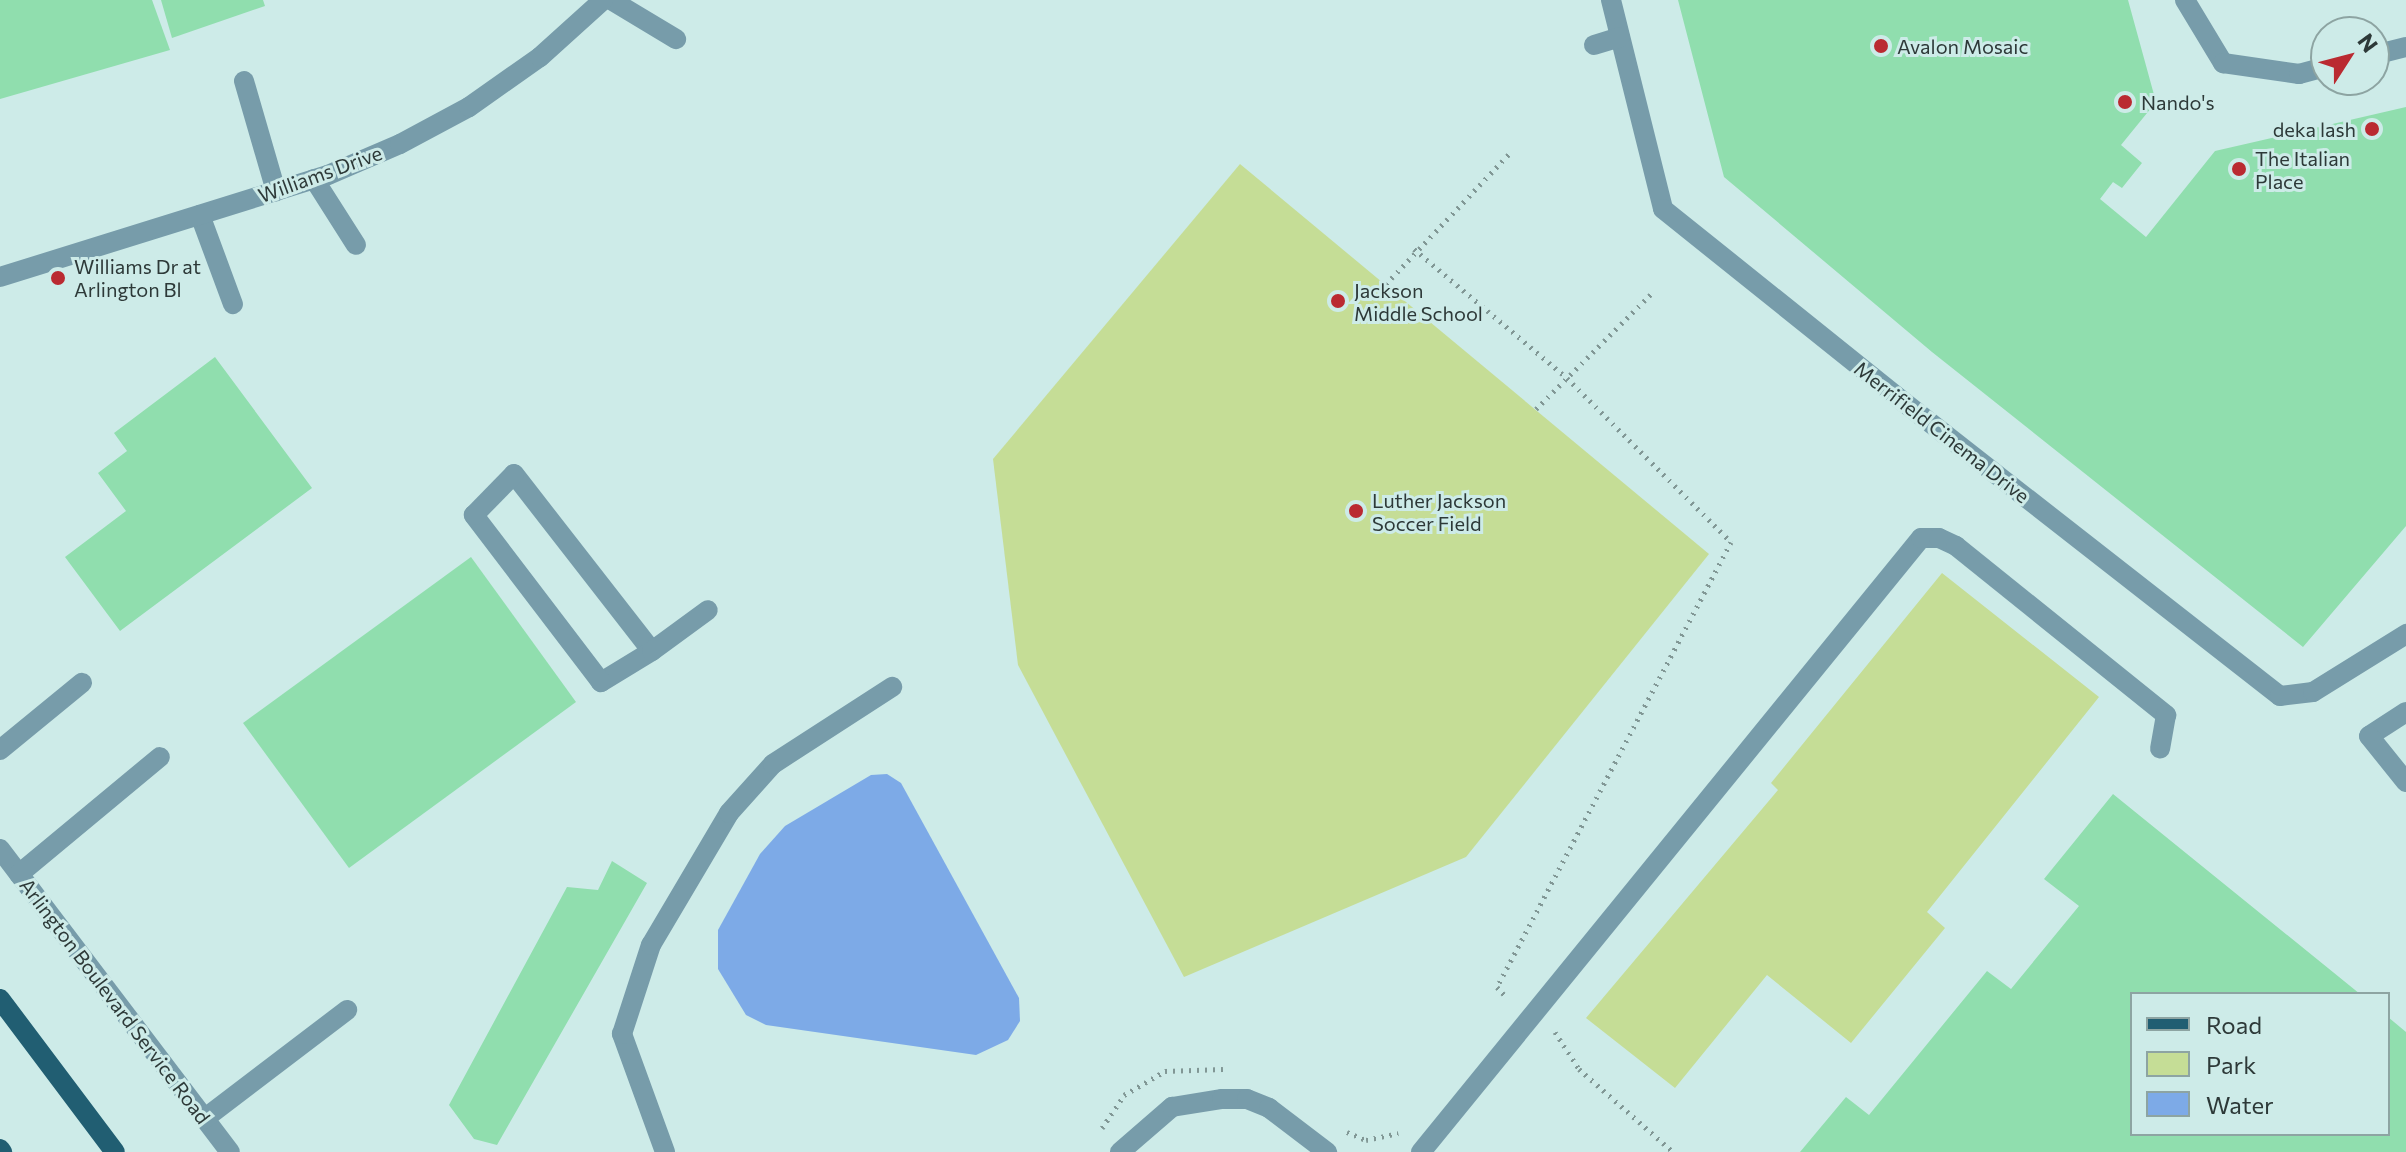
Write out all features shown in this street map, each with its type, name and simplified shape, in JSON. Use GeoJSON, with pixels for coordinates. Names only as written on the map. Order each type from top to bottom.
{"type":"FeatureCollection","features":[{"type":"Feature","properties":{"kind":"main road"},"geometry":{"type":"LineString","coordinates":[[0,999],[116,1152]]}},
{"type":"Feature","properties":{"kind":"street","name":"Williams Drive"},"geometry":{"type":"LineString","coordinates":[[0,277],[314,179],[400,144],[469,107],[540,57],[603,0]]}},
{"type":"Feature","properties":{"kind":"street"},"geometry":{"type":"LineString","coordinates":[[611,0],[676,39]]}},
{"type":"Feature","properties":{"kind":"street","name":"Merrifield Cinema Drive"},"geometry":{"type":"LineString","coordinates":[[1611,0],[1663,209],[2280,696],[2313,692],[2406,634]]}},
{"type":"Feature","properties":{"kind":"street"},"geometry":{"type":"LineString","coordinates":[[2185,0],[2223,63],[2299,74],[2310,71]]}},
{"type":"Feature","properties":{"kind":"street"},"geometry":{"type":"LineString","coordinates":[[1594,45],[1620,37]]}},
{"type":"Feature","properties":{"kind":"street"},"geometry":{"type":"LineString","coordinates":[[244,81],[276,191]]}},
{"type":"Feature","properties":{"kind":"street"},"geometry":{"type":"LineString","coordinates":[[314,179],[356,245]]}},
{"type":"Feature","properties":{"kind":"street"},"geometry":{"type":"LineString","coordinates":[[200,215],[233,304]]}},
{"type":"Feature","properties":{"kind":"street"},"geometry":{"type":"LineString","coordinates":[[652,651],[609,591],[514,474],[474,515],[601,682],[652,651],[708,610]]}},
{"type":"Feature","properties":{"kind":"street"},"geometry":{"type":"LineString","coordinates":[[1421,1152],[1534,1018],[1921,538],[1939,538],[1956,546],[2166,715],[2160,748]]}},
{"type":"Feature","properties":{"kind":"street"},"geometry":{"type":"LineString","coordinates":[[0,750],[82,683]]}},
{"type":"Feature","properties":{"kind":"street"},"geometry":{"type":"LineString","coordinates":[[665,1152],[622,1034],[651,945],[729,813],[773,764],[892,687]]}},
{"type":"Feature","properties":{"kind":"street"},"geometry":{"type":"LineString","coordinates":[[2406,712],[2369,736],[2406,782]]}},
{"type":"Feature","properties":{"kind":"street"},"geometry":{"type":"LineString","coordinates":[[19,874],[160,757]]}},
{"type":"Feature","properties":{"kind":"street","name":"Arlington Boulevard Service Road"},"geometry":{"type":"LineString","coordinates":[[0,849],[230,1152]]}},
{"type":"Feature","properties":{"kind":"street"},"geometry":{"type":"LineString","coordinates":[[204,1119],[347,1010]]}},
{"type":"Feature","properties":{"kind":"street"},"geometry":{"type":"LineString","coordinates":[[1120,1152],[1172,1107],[1222,1099],[1247,1099],[1269,1108],[1327,1152]]}},
{"type":"Feature","properties":{"kind":"path"},"geometry":{"type":"LineString","coordinates":[[1386,284],[1414,249],[1509,154]]}},
{"type":"Feature","properties":{"kind":"path"},"geometry":{"type":"LineString","coordinates":[[1414,249],[1567,378],[1731,542],[1497,987],[1508,999],[1563,1037],[1579,1069],[1673,1152]]}},
{"type":"Feature","properties":{"kind":"path"},"geometry":{"type":"LineString","coordinates":[[1536,409],[1651,294]]}},
{"type":"Feature","properties":{"kind":"path"},"geometry":{"type":"LineString","coordinates":[[1500,1009],[1508,999]]}},
{"type":"Feature","properties":{"kind":"path"},"geometry":{"type":"LineString","coordinates":[[1093,1140],[1124,1095],[1165,1071],[1233,1071]]}},
{"type":"Feature","properties":{"kind":"path"},"geometry":{"type":"LineString","coordinates":[[1336,1128],[1366,1140],[1397,1135],[1406,1123]]}},
{"type":"Feature","properties":{"kind":"green space","name":"Luther Jackson Soccer Field"},"geometry":{"type":"Polygon","coordinates":[[[1240,164],[1709,554],[1466,857],[1184,977],[1018,665],[993,459],[1240,164]]]}},
{"type":"Feature","properties":{"kind":"green space"},"geometry":{"type":"Polygon","coordinates":[[[1942,573],[2099,697],[1927,912],[1945,928],[1851,1043],[1767,975],[1675,1088],[1586,1018],[1778,790],[1771,783],[1942,573]]]}},
{"type":"Feature","properties":{"kind":"water"},"geometry":{"type":"Polygon","coordinates":[[[887,774],[901,783],[1019,998],[1020,1021],[1008,1040],[976,1055],[766,1025],[746,1015],[718,969],[718,930],[760,854],[785,826],[871,775],[887,774]]]}},
{"type":"Feature","properties":{"kind":"building"},"geometry":{"type":"Polygon","coordinates":[[[0,0],[152,0],[170,50],[0,99],[0,0]]]}},
{"type":"Feature","properties":{"kind":"building"},"geometry":{"type":"Polygon","coordinates":[[[161,0],[263,0],[265,6],[172,38],[161,0]]]}},
{"type":"Feature","properties":{"kind":"building"},"geometry":{"type":"Polygon","coordinates":[[[1678,0],[2128,0],[2156,102],[2121,145],[2142,163],[2122,188],[2113,182],[2100,199],[2146,237],[2215,151],[2406,107],[2406,526],[2303,647],[1932,352],[1724,177],[1678,0]]]}},
{"type":"Feature","properties":{"kind":"building"},"geometry":{"type":"Polygon","coordinates":[[[215,357],[312,488],[120,631],[65,557],[126,511],[98,473],[127,451],[114,433],[215,357]]]}},
{"type":"Feature","properties":{"kind":"building"},"geometry":{"type":"Polygon","coordinates":[[[471,557],[576,702],[349,868],[243,723],[471,557]]]}},
{"type":"Feature","properties":{"kind":"building"},"geometry":{"type":"Polygon","coordinates":[[[2113,794],[2358,992],[2130,992],[2130,1136],[2390,1136],[2390,1019],[2406,1032],[2406,1152],[1800,1152],[1846,1097],[1869,1115],[1987,971],[2011,989],[2079,906],[2044,879],[2113,794]]]}},
{"type":"Feature","properties":{"kind":"building"},"geometry":{"type":"Polygon","coordinates":[[[612,861],[647,883],[497,1145],[474,1139],[449,1105],[567,887],[598,890],[612,861]]]}},
{"type":"Feature","properties":{"kind":"place","name":"Avalon Mosaic"},"geometry":{"type":"Point","coordinates":[1881,46]}},
{"type":"Feature","properties":{"kind":"place","name":"Nando's"},"geometry":{"type":"Point","coordinates":[2125,102]}},
{"type":"Feature","properties":{"kind":"place","name":"deka lash"},"geometry":{"type":"Point","coordinates":[2372,129]}},
{"type":"Feature","properties":{"kind":"place","name":"The Italian Place"},"geometry":{"type":"Point","coordinates":[2239,169]}},
{"type":"Feature","properties":{"kind":"place","name":"Williams Dr at Arlington Bl"},"geometry":{"type":"Point","coordinates":[58,278]}},
{"type":"Feature","properties":{"kind":"place","name":"Jackson Middle School"},"geometry":{"type":"Point","coordinates":[1338,301]}},
{"type":"Feature","properties":{"kind":"place","name":"Luther Jackson Soccer Field"},"geometry":{"type":"Point","coordinates":[1356,511]}}]}
